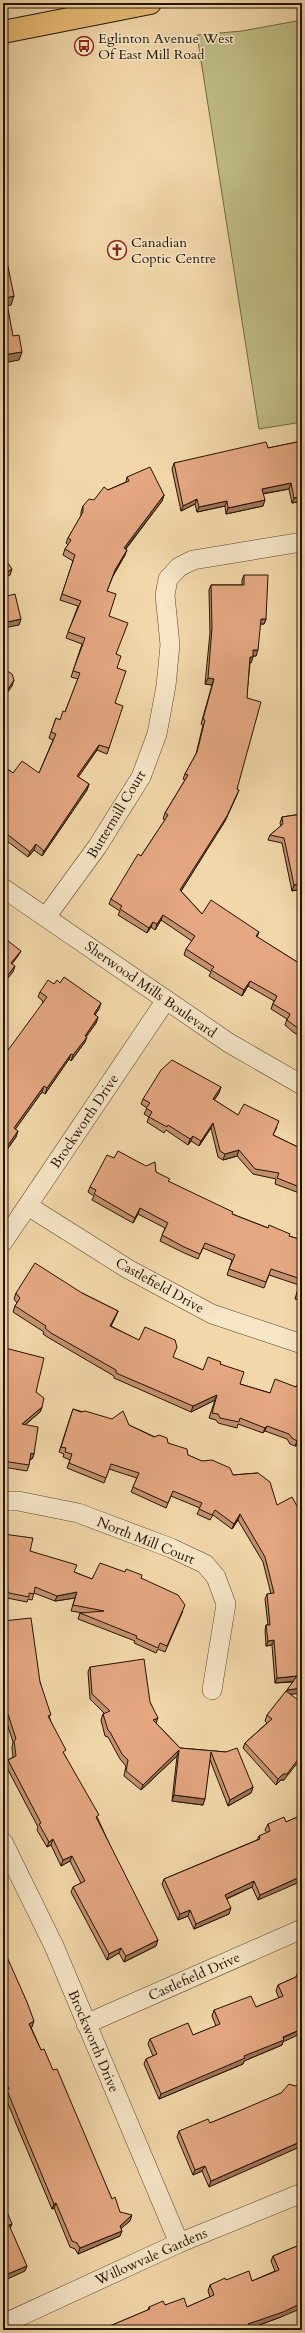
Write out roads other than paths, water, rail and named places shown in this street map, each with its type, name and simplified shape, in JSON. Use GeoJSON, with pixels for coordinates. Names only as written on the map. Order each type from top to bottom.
{"type":"FeatureCollection","features":[{"type":"Feature","properties":{"kind":"main road"},"geometry":{"type":"LineString","coordinates":[[3,32],[150,3]]}},
{"type":"Feature","properties":{"kind":"street","name":"Buttermill Court"},"geometry":{"type":"LineString","coordinates":[[46,917],[118,816],[141,777],[152,748],[157,734],[166,686],[170,645],[165,595],[168,579],[179,567],[193,560],[302,542]]}},
{"type":"Feature","properties":{"kind":"street","name":"Sherwood Mills Boulevard"},"geometry":{"type":"LineString","coordinates":[[3,888],[229,1043],[302,1085]]}},
{"type":"Feature","properties":{"kind":"street","name":"Brockworth Drive"},"geometry":{"type":"LineString","coordinates":[[3,1242],[166,1000]]}},
{"type":"Feature","properties":{"kind":"street","name":"Castlefield Drive"},"geometry":{"type":"LineString","coordinates":[[28,1206],[128,1269],[212,1314],[302,1344]]}},
{"type":"Feature","properties":{"kind":"street","name":"North Mill Court"},"geometry":{"type":"LineString","coordinates":[[3,1500],[18,1500],[78,1513],[171,1548],[205,1564],[216,1577],[226,1604],[212,1690]]}},
{"type":"Feature","properties":{"kind":"street","name":"Brockworth Drive"},"geometry":{"type":"LineString","coordinates":[[3,1842],[54,1946],[179,2243]]}},
{"type":"Feature","properties":{"kind":"street","name":"Castlefield Drive"},"geometry":{"type":"LineString","coordinates":[[86,2024],[302,1929]]}},
{"type":"Feature","properties":{"kind":"street","name":"Willowvale Gardens"},"geometry":{"type":"LineString","coordinates":[[3,2324],[179,2243],[302,2194]]}},
{"type":"Feature","properties":{"kind":"place","name":"Eglinton Avenue West Of East Mill Road"},"geometry":{"type":"Point","coordinates":[84,46]}},
{"type":"Feature","properties":{"kind":"place","name":"Canadian Coptic Centre"},"geometry":{"type":"Point","coordinates":[117,250]}}]}
